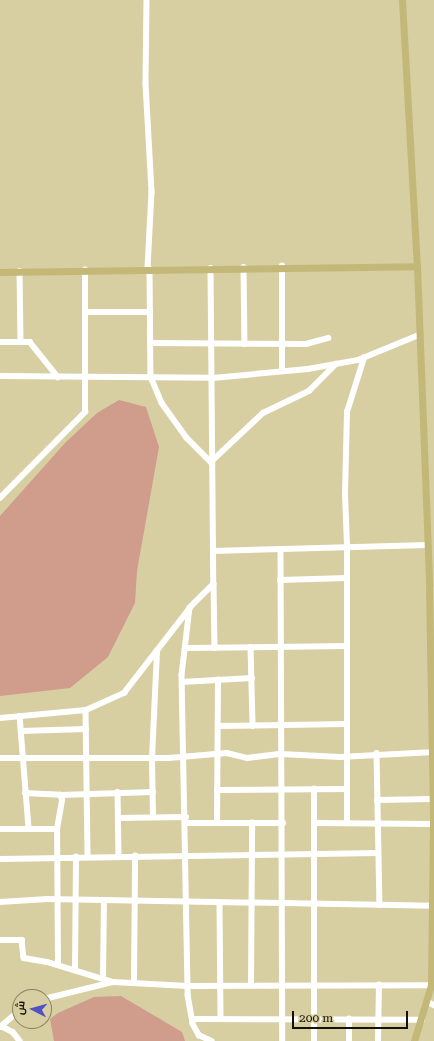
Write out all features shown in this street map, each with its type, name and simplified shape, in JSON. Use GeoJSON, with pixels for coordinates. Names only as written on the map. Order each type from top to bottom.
{"type":"FeatureCollection","features":[{"type":"Feature","properties":{"kind":"main road"},"geometry":{"type":"LineString","coordinates":[[402,0],[417,266],[428,545],[433,752],[431,1003],[422,1020],[414,1041]]}},
{"type":"Feature","properties":{"kind":"main road"},"geometry":{"type":"LineString","coordinates":[[0,272],[282,266],[417,266]]}},
{"type":"Feature","properties":{"kind":"street"},"geometry":{"type":"LineString","coordinates":[[147,0],[146,84],[152,192],[149,269],[151,377],[162,403],[187,438],[211,462]]}},
{"type":"Feature","properties":{"kind":"street"},"geometry":{"type":"LineString","coordinates":[[282,266],[282,371]]}},
{"type":"Feature","properties":{"kind":"street"},"geometry":{"type":"LineString","coordinates":[[244,267],[245,344]]}},
{"type":"Feature","properties":{"kind":"street"},"geometry":{"type":"LineString","coordinates":[[211,268],[213,378],[211,462],[215,648]]}},
{"type":"Feature","properties":{"kind":"street"},"geometry":{"type":"LineString","coordinates":[[0,498],[85,412],[85,270]]}},
{"type":"Feature","properties":{"kind":"street"},"geometry":{"type":"LineString","coordinates":[[20,272],[21,342]]}},
{"type":"Feature","properties":{"kind":"street"},"geometry":{"type":"LineString","coordinates":[[85,312],[150,312]]}},
{"type":"Feature","properties":{"kind":"street"},"geometry":{"type":"LineString","coordinates":[[0,376],[213,378],[336,364],[364,358],[419,335]]}},
{"type":"Feature","properties":{"kind":"street"},"geometry":{"type":"LineString","coordinates":[[150,344],[306,344],[328,338]]}},
{"type":"Feature","properties":{"kind":"street"},"geometry":{"type":"LineString","coordinates":[[0,342],[30,342],[58,377]]}},
{"type":"Feature","properties":{"kind":"street"},"geometry":{"type":"LineString","coordinates":[[347,823],[348,546],[345,494],[347,412],[364,358]]}},
{"type":"Feature","properties":{"kind":"street"},"geometry":{"type":"LineString","coordinates":[[211,462],[263,413],[309,391],[336,364]]}},
{"type":"Feature","properties":{"kind":"street"},"geometry":{"type":"LineString","coordinates":[[213,551],[348,546],[428,545]]}},
{"type":"Feature","properties":{"kind":"street"},"geometry":{"type":"LineString","coordinates":[[281,549],[281,754],[283,790],[284,904],[283,1041]]}},
{"type":"Feature","properties":{"kind":"street"},"geometry":{"type":"LineString","coordinates":[[280,580],[348,578]]}},
{"type":"Feature","properties":{"kind":"street"},"geometry":{"type":"LineString","coordinates":[[0,718],[86,710],[124,693],[190,608],[214,584]]}},
{"type":"Feature","properties":{"kind":"street"},"geometry":{"type":"LineString","coordinates":[[190,608],[182,682],[188,902],[188,986],[192,1019],[199,1035],[212,1041]]}},
{"type":"Feature","properties":{"kind":"street"},"geometry":{"type":"LineString","coordinates":[[185,648],[347,646]]}},
{"type":"Feature","properties":{"kind":"street"},"geometry":{"type":"LineString","coordinates":[[251,647],[253,726]]}},
{"type":"Feature","properties":{"kind":"street"},"geometry":{"type":"LineString","coordinates":[[154,817],[152,758],[157,651]]}},
{"type":"Feature","properties":{"kind":"street"},"geometry":{"type":"LineString","coordinates":[[182,682],[252,678]]}},
{"type":"Feature","properties":{"kind":"street"},"geometry":{"type":"LineString","coordinates":[[217,823],[218,680]]}},
{"type":"Feature","properties":{"kind":"street"},"geometry":{"type":"LineString","coordinates":[[86,710],[88,857]]}},
{"type":"Feature","properties":{"kind":"street"},"geometry":{"type":"LineString","coordinates":[[20,716],[22,757],[29,829]]}},
{"type":"Feature","properties":{"kind":"street"},"geometry":{"type":"LineString","coordinates":[[218,726],[347,724]]}},
{"type":"Feature","properties":{"kind":"street"},"geometry":{"type":"LineString","coordinates":[[21,731],[86,729]]}},
{"type":"Feature","properties":{"kind":"street"},"geometry":{"type":"LineString","coordinates":[[0,758],[152,758],[227,753],[247,758],[281,754],[347,756],[377,753],[433,752]]}},
{"type":"Feature","properties":{"kind":"street"},"geometry":{"type":"LineString","coordinates":[[377,753],[380,905]]}},
{"type":"Feature","properties":{"kind":"street"},"geometry":{"type":"LineString","coordinates":[[314,789],[314,1041]]}},
{"type":"Feature","properties":{"kind":"street"},"geometry":{"type":"LineString","coordinates":[[217,790],[347,789]]}},
{"type":"Feature","properties":{"kind":"street"},"geometry":{"type":"LineString","coordinates":[[25,793],[60,795],[87,792],[153,792]]}},
{"type":"Feature","properties":{"kind":"street"},"geometry":{"type":"LineString","coordinates":[[118,792],[119,857]]}},
{"type":"Feature","properties":{"kind":"street"},"geometry":{"type":"LineString","coordinates":[[58,965],[57,829],[62,800],[60,795]]}},
{"type":"Feature","properties":{"kind":"street"},"geometry":{"type":"LineString","coordinates":[[377,800],[432,799]]}},
{"type":"Feature","properties":{"kind":"street"},"geometry":{"type":"LineString","coordinates":[[118,818],[154,817],[217,823],[283,823]]}},
{"type":"Feature","properties":{"kind":"street"},"geometry":{"type":"LineString","coordinates":[[251,986],[252,823]]}},
{"type":"Feature","properties":{"kind":"street"},"geometry":{"type":"LineString","coordinates":[[314,823],[433,824]]}},
{"type":"Feature","properties":{"kind":"street"},"geometry":{"type":"LineString","coordinates":[[0,829],[57,829]]}},
{"type":"Feature","properties":{"kind":"street"},"geometry":{"type":"LineString","coordinates":[[0,859],[378,853]]}},
{"type":"Feature","properties":{"kind":"street"},"geometry":{"type":"LineString","coordinates":[[134,983],[135,856]]}},
{"type":"Feature","properties":{"kind":"street"},"geometry":{"type":"LineString","coordinates":[[75,971],[76,857]]}},
{"type":"Feature","properties":{"kind":"street"},"geometry":{"type":"LineString","coordinates":[[0,902],[76,900],[380,905],[433,902]]}},
{"type":"Feature","properties":{"kind":"street"},"geometry":{"type":"LineString","coordinates":[[103,979],[104,901]]}},
{"type":"Feature","properties":{"kind":"street"},"geometry":{"type":"LineString","coordinates":[[220,903],[221,1019]]}},
{"type":"Feature","properties":{"kind":"street"},"geometry":{"type":"LineString","coordinates":[[0,940],[22,940],[24,958],[58,965],[113,982],[188,986],[314,986],[378,985],[432,980]]}},
{"type":"Feature","properties":{"kind":"street"},"geometry":{"type":"LineString","coordinates":[[52,997],[113,982]]}},
{"type":"Feature","properties":{"kind":"street"},"geometry":{"type":"LineString","coordinates":[[378,985],[378,1041]]}},
{"type":"Feature","properties":{"kind":"street"},"geometry":{"type":"LineString","coordinates":[[12,1017],[1,1026],[13,1032],[20,1041]]}},
{"type":"Feature","properties":{"kind":"street"},"geometry":{"type":"LineString","coordinates":[[192,1019],[422,1020]]}},
{"type":"Feature","properties":{"kind":"street"},"geometry":{"type":"LineString","coordinates":[[349,1020],[349,1041]]}},
{"type":"Feature","properties":{"kind":"shaded area"},"geometry":{"type":"Polygon","coordinates":[[[119,400],[146,407],[159,447],[137,571],[135,603],[108,657],[70,688],[0,696],[0,516],[65,443],[97,413],[119,400]]]}},
{"type":"Feature","properties":{"kind":"shaded area"},"geometry":{"type":"Polygon","coordinates":[[[121,996],[182,1032],[185,1041],[54,1041],[52,1018],[58,1013],[94,997],[121,996]]]}}]}
